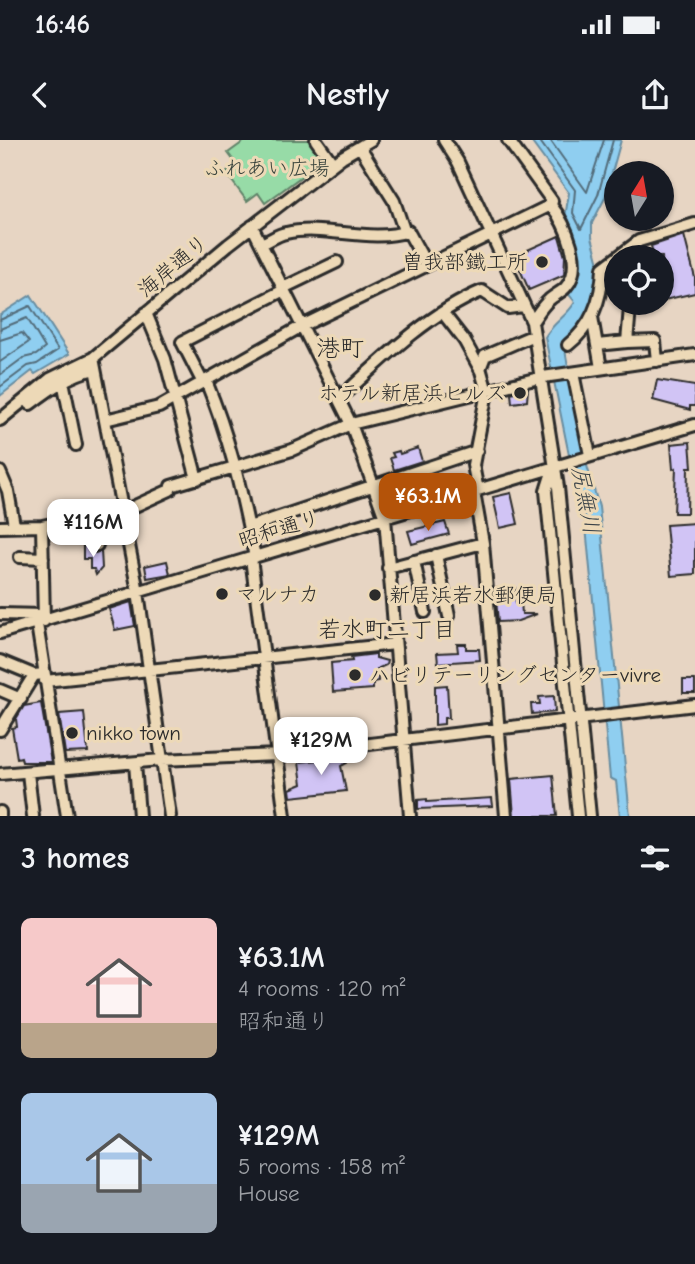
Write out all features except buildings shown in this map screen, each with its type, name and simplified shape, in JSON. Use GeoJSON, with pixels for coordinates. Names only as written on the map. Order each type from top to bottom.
{"type":"FeatureCollection","features":[{"type":"Feature","properties":{"kind":"street"},"geometry":{"type":"LineString","coordinates":[[316,140],[333,164]]}},
{"type":"Feature","properties":{"kind":"street","name":"海岸通り"},"geometry":{"type":"LineString","coordinates":[[0,420],[62,377],[94,363],[146,313],[252,226],[333,164],[371,140]]}},
{"type":"Feature","properties":{"kind":"street"},"geometry":{"type":"LineString","coordinates":[[444,140],[458,162],[532,322],[547,376],[575,718],[574,776],[578,816]]}},
{"type":"Feature","properties":{"kind":"street"},"geometry":{"type":"LineString","coordinates":[[508,140],[552,201],[551,205],[563,222],[573,256],[568,285],[548,300],[532,322]]}},
{"type":"Feature","properties":{"kind":"street"},"geometry":{"type":"LineString","coordinates":[[359,147],[394,201],[405,233]]}},
{"type":"Feature","properties":{"kind":"street"},"geometry":{"type":"LineString","coordinates":[[105,420],[159,407],[302,326],[490,232],[551,205]]}},
{"type":"Feature","properties":{"kind":"street"},"geometry":{"type":"LineString","coordinates":[[252,226],[351,424],[385,518],[410,816]]}},
{"type":"Feature","properties":{"kind":"street"},"geometry":{"type":"LineString","coordinates":[[568,345],[584,333],[592,317],[603,268],[639,241],[694,226]]}},
{"type":"Feature","properties":{"kind":"street"},"geometry":{"type":"LineString","coordinates":[[261,244],[285,233],[408,231],[426,264]]}},
{"type":"Feature","properties":{"kind":"street"},"geometry":{"type":"LineString","coordinates":[[285,816],[249,527],[237,467],[227,431],[181,342],[337,262]]}},
{"type":"Feature","properties":{"kind":"street"},"geometry":{"type":"LineString","coordinates":[[339,399],[376,365],[462,299],[482,291],[508,308],[523,306]]}},
{"type":"Feature","properties":{"kind":"street"},"geometry":{"type":"LineString","coordinates":[[146,313],[159,341],[197,479]]}},
{"type":"Feature","properties":{"kind":"street"},"geometry":{"type":"LineString","coordinates":[[443,313],[464,340],[480,369],[487,392],[474,465],[506,816]]}},
{"type":"Feature","properties":{"kind":"street"},"geometry":{"type":"LineString","coordinates":[[627,342],[629,315]]}},
{"type":"Feature","properties":{"kind":"street"},"geometry":{"type":"LineString","coordinates":[[592,317],[601,368]]}},
{"type":"Feature","properties":{"kind":"street"},"geometry":{"type":"LineString","coordinates":[[480,369],[485,356],[534,335]]}},
{"type":"Feature","properties":{"kind":"street"},"geometry":{"type":"LineString","coordinates":[[597,345],[656,341],[657,361]]}},
{"type":"Feature","properties":{"kind":"street"},"geometry":{"type":"LineString","coordinates":[[0,527],[42,526],[124,510],[170,490],[171,486],[292,450],[351,424],[547,376],[695,355]]}},
{"type":"Feature","properties":{"kind":"street"},"geometry":{"type":"LineString","coordinates":[[94,363],[138,592],[170,816]]}},
{"type":"Feature","properties":{"kind":"street"},"geometry":{"type":"LineString","coordinates":[[571,373],[588,455]]}},
{"type":"Feature","properties":{"kind":"street"},"geometry":{"type":"LineString","coordinates":[[0,428],[62,377],[76,445]]}},
{"type":"Feature","properties":{"kind":"street","name":"昭和通り"},"geometry":{"type":"LineString","coordinates":[[0,634],[695,425]]}},
{"type":"Feature","properties":{"kind":"street"},"geometry":{"type":"LineString","coordinates":[[249,527],[477,451]]}},
{"type":"Feature","properties":{"kind":"street"},"geometry":{"type":"LineString","coordinates":[[0,472],[8,491],[13,525]]}},
{"type":"Feature","properties":{"kind":"street"},"geometry":{"type":"LineString","coordinates":[[92,515],[97,545]]}},
{"type":"Feature","properties":{"kind":"street"},"geometry":{"type":"LineString","coordinates":[[42,526],[41,677],[66,816]]}},
{"type":"Feature","properties":{"kind":"street"},"geometry":{"type":"LineString","coordinates":[[388,568],[482,543]]}},
{"type":"Feature","properties":{"kind":"street"},"geometry":{"type":"LineString","coordinates":[[436,555],[449,616]]}},
{"type":"Feature","properties":{"kind":"street"},"geometry":{"type":"LineString","coordinates":[[20,557],[43,558]]}},
{"type":"Feature","properties":{"kind":"street"},"geometry":{"type":"LineString","coordinates":[[414,561],[425,612]]}},
{"type":"Feature","properties":{"kind":"street"},"geometry":{"type":"LineString","coordinates":[[0,614],[41,620]]}},
{"type":"Feature","properties":{"kind":"street"},"geometry":{"type":"LineString","coordinates":[[0,661],[41,677],[149,670],[395,644]]}},
{"type":"Feature","properties":{"kind":"street"},"geometry":{"type":"LineString","coordinates":[[1,727],[41,677]]}},
{"type":"Feature","properties":{"kind":"street"},"geometry":{"type":"LineString","coordinates":[[0,690],[21,699]]}},
{"type":"Feature","properties":{"kind":"street"},"geometry":{"type":"LineString","coordinates":[[0,774],[161,760],[278,755],[695,705]]}},
{"type":"Feature","properties":{"kind":"street"},"geometry":{"type":"LineString","coordinates":[[575,718],[587,776],[590,816]]}},
{"type":"Feature","properties":{"kind":"street"},"geometry":{"type":"LineString","coordinates":[[135,763],[139,816]]}},
{"type":"Feature","properties":{"kind":"street"},"geometry":{"type":"LineString","coordinates":[[28,773],[33,816]]}},
{"type":"Feature","properties":{"kind":"street"},"geometry":{"type":"LineString","coordinates":[[574,776],[587,776]]}},
{"type":"Feature","properties":{"kind":"green space","name":"ふれあい広場"},"geometry":{"type":"Polygon","coordinates":[[[246,140],[311,140],[325,159],[265,203],[258,193],[247,201],[226,173],[237,165],[228,153],[246,140]]]}},
{"type":"Feature","properties":{"kind":"water","name":"尻無川"},"geometry":{"type":"Polygon","coordinates":[[[530,140],[621,140],[615,161],[604,161],[604,200],[592,223],[599,279],[588,316],[564,344],[583,452],[599,507],[630,816],[620,816],[616,781],[610,778],[584,506],[569,455],[545,337],[575,302],[567,292],[577,274],[578,266],[575,239],[568,218],[565,217],[569,193],[530,140]]]}},
{"type":"Feature","properties":{"kind":"water"},"geometry":{"type":"Polygon","coordinates":[[[31,295],[69,354],[35,374],[32,371],[0,396],[0,315],[31,295]]]}},
{"type":"Feature","properties":{"kind":"place","name":"曽我部鐵工所"},"geometry":{"type":"Point","coordinates":[542,262]}},
{"type":"Feature","properties":{"kind":"place","name":"ホテル新居浜ヒルズ"},"geometry":{"type":"Point","coordinates":[520,393]}},
{"type":"Feature","properties":{"kind":"place","name":"マルナカ"},"geometry":{"type":"Point","coordinates":[222,594]}},
{"type":"Feature","properties":{"kind":"place","name":"新居浜若水郵便局"},"geometry":{"type":"Point","coordinates":[375,595]}},
{"type":"Feature","properties":{"kind":"place","name":"ハビリテーリングセンターvivre"},"geometry":{"type":"Point","coordinates":[355,675]}},
{"type":"Feature","properties":{"kind":"place","name":"nikko town"},"geometry":{"type":"Point","coordinates":[72,733]}},
{"type":"Feature","properties":{"kind":"district","name":"港町"},"geometry":{"type":"Point","coordinates":[340,348]}},
{"type":"Feature","properties":{"kind":"district","name":"若水町二丁目"},"geometry":{"type":"Point","coordinates":[387,629]}}]}
